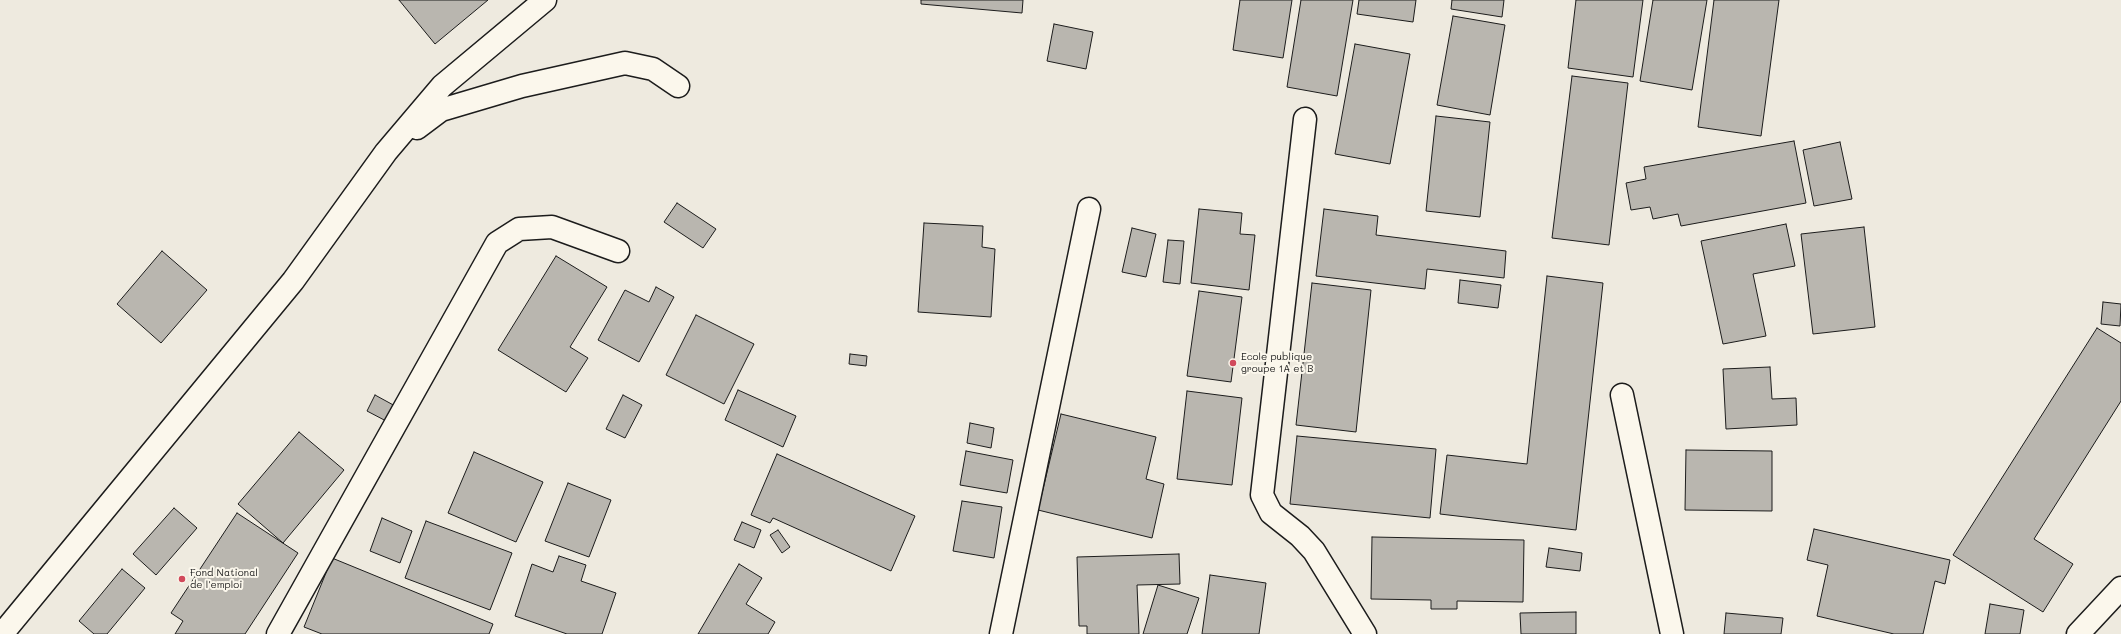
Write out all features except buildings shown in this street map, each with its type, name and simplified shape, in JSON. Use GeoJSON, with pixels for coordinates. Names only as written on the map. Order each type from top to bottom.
{"type":"FeatureCollection","features":[{"type":"Feature","properties":{"kind":"street"},"geometry":{"type":"LineString","coordinates":[[2,634],[293,281],[386,152],[442,86],[545,0]]}},
{"type":"Feature","properties":{"kind":"street"},"geometry":{"type":"LineString","coordinates":[[386,152],[441,110],[530,84],[625,63],[653,69],[678,86]]}},
{"type":"Feature","properties":{"kind":"street"},"geometry":{"type":"LineString","coordinates":[[1305,119],[1262,494],[1271,513],[1300,536],[1314,551],[1365,634]]}},
{"type":"Feature","properties":{"kind":"street"},"geometry":{"type":"LineString","coordinates":[[1001,634],[1089,209]]}},
{"type":"Feature","properties":{"kind":"street"},"geometry":{"type":"LineString","coordinates":[[278,634],[497,242],[519,229],[552,227],[618,251]]}},
{"type":"Feature","properties":{"kind":"street"},"geometry":{"type":"LineString","coordinates":[[1622,395],[1672,634]]}},
{"type":"Feature","properties":{"kind":"street"},"geometry":{"type":"LineString","coordinates":[[2078,634],[2121,588]]}},
{"type":"Feature","properties":{"kind":"place","name":"Ecole publique groupe 1A et B"},"geometry":{"type":"Point","coordinates":[1233,363]}},
{"type":"Feature","properties":{"kind":"place","name":"Fond National de l'emploi"},"geometry":{"type":"Point","coordinates":[182,579]}}]}
